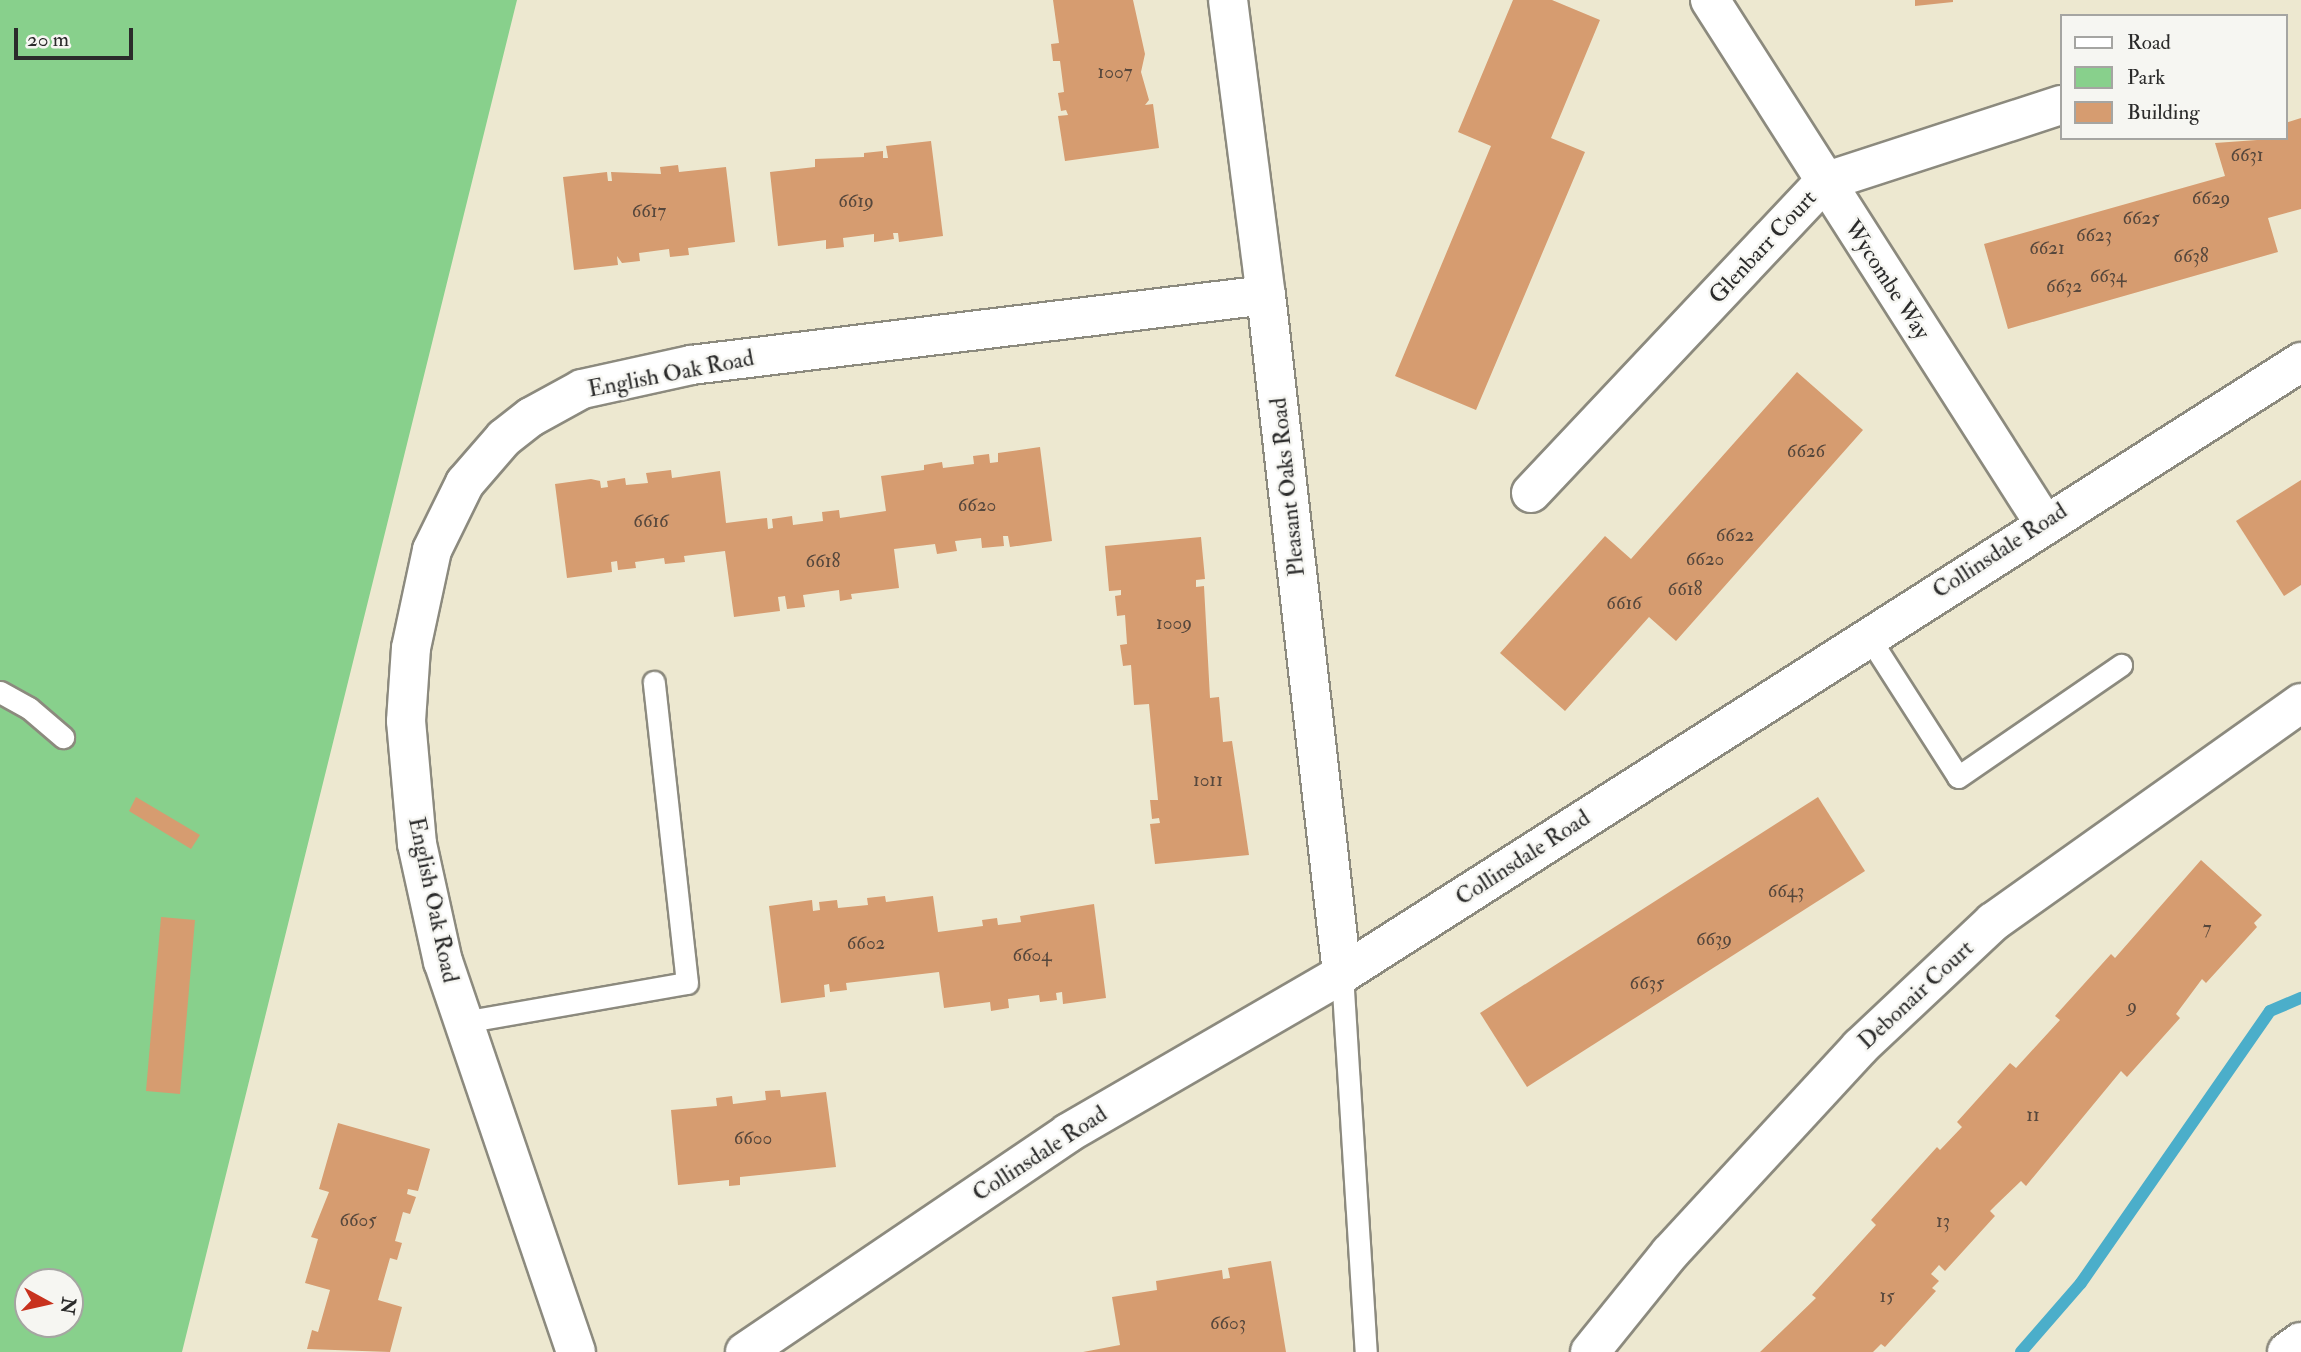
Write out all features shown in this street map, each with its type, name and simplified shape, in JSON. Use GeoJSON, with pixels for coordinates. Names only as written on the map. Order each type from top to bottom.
{"type":"FeatureCollection","features":[{"type":"Feature","properties":{"kind":"street","name":"Pleasant Oaks Road"},"geometry":{"type":"LineString","coordinates":[[1228,0],[1266,295],[1342,974]]}},
{"type":"Feature","properties":{"kind":"street","name":"Wycombe Way"},"geometry":{"type":"LineString","coordinates":[[1710,0],[2044,523]]}},
{"type":"Feature","properties":{"kind":"street","name":"Glenbarr Court"},"geometry":{"type":"LineString","coordinates":[[1531,493],[1824,182],[2060,105]]}},
{"type":"Feature","properties":{"kind":"street","name":"English Oak Road"},"geometry":{"type":"LineString","coordinates":[[576,1352],[443,962],[417,844],[408,697],[411,648],[432,550],[466,484],[504,438],[531,416],[582,389],[691,365],[1266,295]]}},
{"type":"Feature","properties":{"kind":"street","name":"Collinsdale Road"},"geometry":{"type":"LineString","coordinates":[[745,1352],[1068,1133],[1342,974],[2044,523],[2301,362]]}},
{"type":"Feature","properties":{"kind":"street","name":"Debonair Court"},"geometry":{"type":"LineString","coordinates":[[1590,1352],[1670,1253],[1860,1047],[1993,922],[2301,703]]}},
{"type":"Feature","properties":{"kind":"street"},"geometry":{"type":"LineString","coordinates":[[2287,1352],[2301,1342]]}},
{"type":"Feature","properties":{"kind":"lane"},"geometry":{"type":"LineString","coordinates":[[1868,636],[1958,777],[2121,665]]}},
{"type":"Feature","properties":{"kind":"lane"},"geometry":{"type":"LineString","coordinates":[[463,1022],[687,983],[654,682]]}},
{"type":"Feature","properties":{"kind":"lane"},"geometry":{"type":"LineString","coordinates":[[0,692],[29,708],[63,737]]}},
{"type":"Feature","properties":{"kind":"lane"},"geometry":{"type":"LineString","coordinates":[[1342,974],[1366,1352]]}},
{"type":"Feature","properties":{"kind":"green space"},"geometry":{"type":"Polygon","coordinates":[[[0,0],[517,0],[182,1352],[0,1352],[0,0]]]}},
{"type":"Feature","properties":{"kind":"building"},"geometry":{"type":"Polygon","coordinates":[[[1053,0],[1133,0],[1145,54],[1141,72],[1149,100],[1145,105],[1153,104],[1159,148],[1065,161],[1058,116],[1068,115],[1066,110],[1061,111],[1058,93],[1064,92],[1060,61],[1053,61],[1051,44],[1059,43],[1053,0]]]}},
{"type":"Feature","properties":{"kind":"building"},"geometry":{"type":"Polygon","coordinates":[[[1513,0],[1552,0],[1600,20],[1551,138],[1585,152],[1476,410],[1395,376],[1491,146],[1458,132],[1513,0]]]}},
{"type":"Feature","properties":{"kind":"building"},"geometry":{"type":"Polygon","coordinates":[[[1915,0],[1953,0],[1953,2],[1915,6],[1915,0]]]}},
{"type":"Feature","properties":{"kind":"building"},"geometry":{"type":"Polygon","coordinates":[[[2301,118],[2301,209],[2268,218],[2278,252],[2008,329],[1984,244],[2225,176],[2215,143],[2287,140],[2287,122],[2301,118]]]}},
{"type":"Feature","properties":{"kind":"building"},"geometry":{"type":"Polygon","coordinates":[[[931,141],[943,236],[899,242],[898,233],[893,233],[894,239],[874,242],[874,234],[843,238],[844,247],[826,249],[826,240],[778,246],[770,172],[815,167],[815,159],[864,157],[864,153],[883,151],[883,158],[888,158],[886,146],[931,141]]]}},
{"type":"Feature","properties":{"kind":"building"},"geometry":{"type":"Polygon","coordinates":[[[678,165],[679,172],[726,167],[735,242],[688,248],[689,255],[670,257],[669,249],[639,253],[640,261],[622,263],[617,256],[618,265],[574,270],[563,177],[607,172],[608,181],[612,181],[611,172],[661,174],[660,167],[678,165]]]}},
{"type":"Feature","properties":{"kind":"building"},"geometry":{"type":"Polygon","coordinates":[[[1797,372],[1863,430],[1676,641],[1649,617],[1565,711],[1500,653],[1605,536],[1631,559],[1797,372]]]}},
{"type":"Feature","properties":{"kind":"building"},"geometry":{"type":"Polygon","coordinates":[[[1040,447],[1052,541],[1010,547],[1008,536],[1003,536],[1004,546],[982,548],[981,538],[955,541],[957,551],[937,554],[935,544],[894,549],[899,588],[851,594],[852,599],[840,601],[839,590],[803,595],[805,607],[787,609],[785,596],[778,597],[780,611],[734,617],[725,551],[684,556],[685,562],[665,564],[664,558],[635,562],[636,568],[618,570],[617,561],[611,562],[612,572],[567,578],[555,484],[591,479],[600,481],[601,488],[608,487],[607,481],[625,478],[626,485],[648,483],[646,473],[671,470],[672,478],[720,471],[726,523],[767,518],[768,529],[773,528],[772,519],[792,516],[793,525],[823,521],[822,512],[839,510],[840,518],[886,511],[881,476],[924,470],[924,465],[942,462],[943,468],[974,464],[973,456],[989,454],[990,463],[998,462],[998,453],[1040,447]]]}},
{"type":"Feature","properties":{"kind":"building"},"geometry":{"type":"Polygon","coordinates":[[[2301,480],[2301,585],[2284,596],[2236,521],[2301,480]]]}},
{"type":"Feature","properties":{"kind":"building"},"geometry":{"type":"Polygon","coordinates":[[[1201,537],[1205,579],[1196,580],[1196,587],[1204,586],[1210,698],[1219,697],[1223,742],[1232,741],[1249,855],[1155,864],[1150,824],[1160,823],[1159,818],[1152,819],[1150,800],[1158,800],[1149,704],[1134,705],[1131,665],[1123,666],[1120,645],[1127,644],[1125,615],[1117,616],[1115,596],[1121,595],[1121,590],[1109,591],[1105,546],[1201,537]]]}},
{"type":"Feature","properties":{"kind":"building"},"geometry":{"type":"Polygon","coordinates":[[[136,797],[200,835],[191,849],[129,811],[136,797]]]}},
{"type":"Feature","properties":{"kind":"building"},"geometry":{"type":"Polygon","coordinates":[[[1818,797],[1865,871],[1527,1087],[1480,1013],[1818,797]]]}},
{"type":"Feature","properties":{"kind":"building"},"geometry":{"type":"Polygon","coordinates":[[[2201,860],[2262,915],[2254,923],[2257,927],[2206,983],[2202,979],[2176,1014],[2180,1018],[2127,1077],[2121,1071],[2026,1186],[2021,1181],[1990,1211],[1995,1216],[1945,1271],[1939,1265],[1931,1274],[1939,1281],[1932,1288],[1936,1291],[1885,1347],[1881,1344],[1873,1352],[1760,1352],[1816,1298],[1812,1295],[1876,1225],[1871,1220],[1937,1147],[1940,1150],[1962,1127],[1957,1122],[2010,1063],[2016,1068],[2060,1020],[2055,1016],[2111,954],[2115,958],[2201,860]]]}},
{"type":"Feature","properties":{"kind":"building"},"geometry":{"type":"Polygon","coordinates":[[[885,896],[886,902],[933,896],[938,932],[983,926],[982,920],[997,918],[998,925],[1021,922],[1020,916],[1094,904],[1106,998],[1063,1004],[1062,992],[1056,993],[1057,1000],[1040,1002],[1039,995],[1008,999],[1009,1008],[991,1011],[990,1002],[944,1008],[939,972],[846,983],[847,990],[830,992],[829,984],[824,985],[825,997],[781,1003],[769,906],[812,900],[813,911],[820,910],[819,902],[837,900],[838,908],[868,905],[867,898],[885,896]]]}},
{"type":"Feature","properties":{"kind":"building"},"geometry":{"type":"Polygon","coordinates":[[[161,917],[195,920],[180,1094],[146,1091],[161,917]]]}},
{"type":"Feature","properties":{"kind":"building"},"geometry":{"type":"Polygon","coordinates":[[[780,1090],[781,1097],[826,1092],[836,1167],[740,1177],[740,1185],[729,1186],[729,1180],[678,1185],[671,1110],[717,1106],[716,1098],[732,1096],[733,1104],[766,1100],[765,1091],[780,1090]]]}},
{"type":"Feature","properties":{"kind":"building"},"geometry":{"type":"Polygon","coordinates":[[[338,1123],[430,1149],[418,1191],[408,1189],[407,1194],[416,1197],[410,1214],[403,1212],[395,1241],[402,1243],[397,1260],[390,1258],[378,1300],[402,1307],[390,1352],[307,1349],[312,1330],[318,1332],[330,1290],[305,1283],[318,1239],[311,1237],[329,1192],[319,1189],[338,1123]]]}},
{"type":"Feature","properties":{"kind":"building"},"geometry":{"type":"Polygon","coordinates":[[[1271,1261],[1286,1352],[1083,1352],[1120,1345],[1112,1297],[1157,1290],[1156,1281],[1222,1270],[1223,1279],[1230,1278],[1228,1268],[1271,1261]]]}},
{"type":"Feature","properties":{"kind":"waterway"},"geometry":{"type":"LineString","coordinates":[[2021,1352],[2081,1283],[2270,1011],[2301,998]]}}]}
